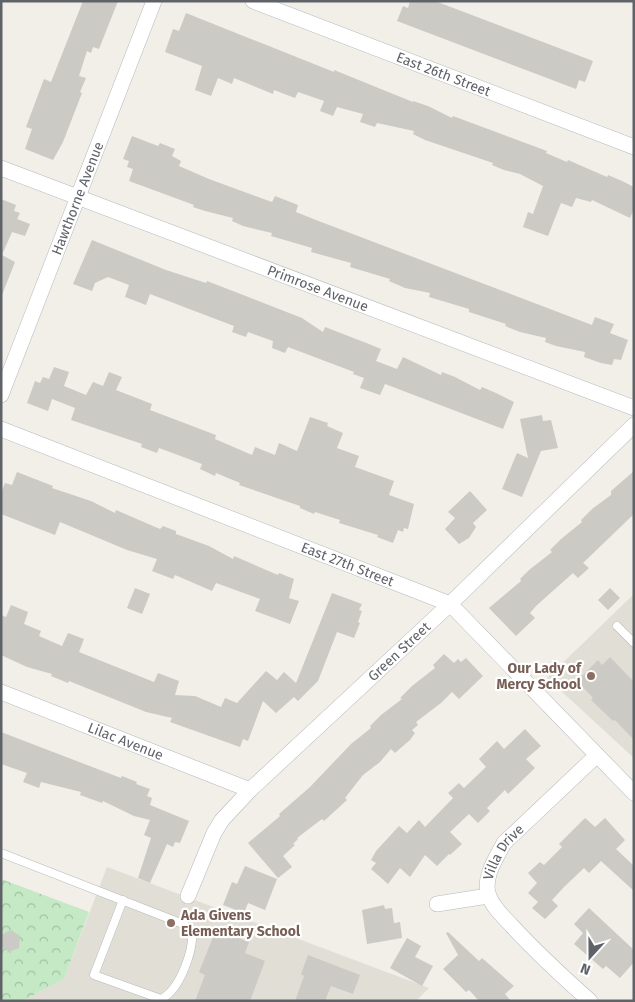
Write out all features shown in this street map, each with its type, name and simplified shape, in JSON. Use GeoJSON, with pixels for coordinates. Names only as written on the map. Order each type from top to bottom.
{"type":"FeatureCollection","features":[{"type":"Feature","properties":{"kind":"street","name":"Hawthorne Avenue"},"geometry":{"type":"LineString","coordinates":[[1,395],[154,1]]}},
{"type":"Feature","properties":{"kind":"street","name":"East 26th Street"},"geometry":{"type":"LineString","coordinates":[[253,1],[270,4],[634,147]]}},
{"type":"Feature","properties":{"kind":"street","name":"Primrose Avenue"},"geometry":{"type":"LineString","coordinates":[[1,168],[634,408]]}},
{"type":"Feature","properties":{"kind":"street","name":"Green Street"},"geometry":{"type":"LineString","coordinates":[[188,896],[207,848],[218,827],[250,790],[450,604],[634,425]]}},
{"type":"Feature","properties":{"kind":"street","name":"East 27th Street"},"geometry":{"type":"LineString","coordinates":[[1,429],[450,604],[596,756],[632,788]]}},
{"type":"Feature","properties":{"kind":"street","name":"Lilac Avenue"},"geometry":{"type":"LineString","coordinates":[[1,692],[250,790]]}},
{"type":"Feature","properties":{"kind":"street","name":"Villa Drive"},"geometry":{"type":"LineString","coordinates":[[590,1001],[542,959],[500,914],[488,896],[488,879],[495,859],[504,843],[596,756]]}},
{"type":"Feature","properties":{"kind":"street"},"geometry":{"type":"LineString","coordinates":[[437,904],[488,896]]}},
{"type":"Feature","properties":{"kind":"lane"},"geometry":{"type":"LineString","coordinates":[[617,626],[634,643]]}},
{"type":"Feature","properties":{"kind":"lane"},"geometry":{"type":"LineString","coordinates":[[1,854],[123,900],[183,924],[192,930],[193,942],[176,987],[170,995],[162,999],[94,975],[123,900]]}},
{"type":"Feature","properties":{"kind":"shaded area","name":"Our Lady of Mercy School"},"geometry":{"type":"Polygon","coordinates":[[[634,594],[634,758],[547,678],[634,594]]]}},
{"type":"Feature","properties":{"kind":"shaded area","name":"Ada Givens Elementary School"},"geometry":{"type":"Polygon","coordinates":[[[107,867],[429,988],[416,1001],[22,1001],[64,979],[107,867]]]}},
{"type":"Feature","properties":{"kind":"green space"},"geometry":{"type":"Polygon","coordinates":[[[1,879],[89,912],[64,979],[22,1001],[1,1001],[1,879]]]}},
{"type":"Feature","properties":{"kind":"building"},"geometry":{"type":"Polygon","coordinates":[[[83,1],[118,1],[99,49],[93,47],[91,53],[87,51],[79,76],[86,78],[80,92],[82,93],[63,142],[53,160],[25,149],[32,129],[26,127],[44,79],[51,82],[83,1]]]}},
{"type":"Feature","properties":{"kind":"building"},"geometry":{"type":"Polygon","coordinates":[[[410,1],[435,1],[593,61],[585,82],[579,80],[576,89],[397,21],[403,6],[408,8],[410,1]]]}},
{"type":"Feature","properties":{"kind":"building"},"geometry":{"type":"Polygon","coordinates":[[[186,13],[334,72],[334,70],[413,102],[428,106],[452,118],[453,116],[547,151],[546,153],[567,162],[568,160],[607,177],[608,175],[622,181],[634,187],[634,209],[630,218],[592,200],[591,202],[576,198],[572,207],[561,203],[548,236],[523,227],[528,212],[533,214],[543,186],[520,174],[504,170],[492,165],[493,163],[425,140],[413,134],[414,131],[377,123],[375,127],[360,122],[363,114],[337,107],[333,116],[320,111],[324,101],[298,92],[295,98],[274,90],[273,94],[234,78],[232,84],[218,78],[211,96],[195,90],[202,66],[165,52],[173,29],[179,31],[186,13]]]}},
{"type":"Feature","properties":{"kind":"building"},"geometry":{"type":"Polygon","coordinates":[[[132,136],[158,146],[160,143],[175,149],[172,156],[181,161],[179,166],[209,179],[272,202],[275,196],[298,205],[296,212],[592,325],[595,317],[614,324],[610,333],[628,340],[621,360],[614,359],[612,365],[584,357],[585,352],[545,342],[546,338],[520,332],[505,326],[506,324],[469,312],[469,309],[429,297],[430,293],[405,288],[389,281],[390,279],[350,267],[351,263],[311,252],[312,248],[271,236],[272,233],[243,226],[232,221],[233,218],[193,207],[194,205],[129,181],[133,169],[127,167],[129,161],[123,159],[132,136]]]}},
{"type":"Feature","properties":{"kind":"building"},"geometry":{"type":"Polygon","coordinates":[[[1,199],[16,205],[14,211],[20,213],[17,219],[30,224],[25,236],[12,232],[2,255],[15,262],[2,295],[1,199]]]}},
{"type":"Feature","properties":{"kind":"building"},"geometry":{"type":"Polygon","coordinates":[[[92,240],[166,270],[206,283],[207,281],[302,318],[323,332],[325,327],[381,349],[376,361],[397,369],[403,357],[441,375],[442,372],[480,390],[482,387],[496,393],[514,402],[503,429],[385,384],[380,395],[360,388],[364,378],[353,374],[354,372],[288,347],[285,353],[272,348],[273,341],[248,332],[246,337],[232,332],[234,326],[150,294],[146,305],[125,297],[129,285],[108,277],[95,283],[92,291],[73,284],[92,240]]]}},
{"type":"Feature","properties":{"kind":"building"},"geometry":{"type":"Polygon","coordinates":[[[54,367],[69,372],[64,386],[86,395],[93,382],[103,386],[109,372],[122,377],[116,390],[152,404],[150,410],[216,435],[215,439],[252,455],[255,447],[275,455],[279,443],[297,451],[310,417],[328,423],[327,426],[343,433],[337,448],[359,456],[355,467],[394,481],[389,495],[414,504],[408,529],[404,528],[403,532],[398,530],[393,543],[377,537],[378,535],[339,523],[340,520],[315,512],[314,514],[300,508],[300,506],[239,485],[240,483],[216,473],[215,476],[200,469],[202,464],[159,448],[157,453],[141,447],[142,444],[71,420],[75,408],[52,399],[48,411],[27,403],[35,381],[40,383],[43,377],[49,379],[54,367]]]}},
{"type":"Feature","properties":{"kind":"building"},"geometry":{"type":"Polygon","coordinates":[[[542,415],[543,421],[551,420],[558,448],[541,451],[522,497],[502,489],[517,453],[528,458],[520,419],[542,415]]]}},
{"type":"Feature","properties":{"kind":"building"},"geometry":{"type":"Polygon","coordinates":[[[634,471],[634,514],[583,563],[589,568],[578,578],[573,573],[536,606],[530,613],[535,618],[516,636],[489,608],[521,581],[520,579],[529,570],[552,552],[550,550],[561,539],[582,522],[581,520],[592,509],[611,495],[611,491],[634,471]]]}},
{"type":"Feature","properties":{"kind":"building"},"geometry":{"type":"Polygon","coordinates":[[[17,472],[53,486],[52,488],[91,501],[115,513],[116,510],[160,529],[163,526],[176,531],[176,534],[209,546],[233,559],[234,556],[278,575],[279,573],[294,579],[289,598],[299,601],[290,624],[255,611],[260,599],[216,583],[212,591],[175,575],[173,579],[152,571],[157,559],[127,550],[60,522],[55,535],[1,514],[1,493],[5,483],[12,485],[17,472]]]}},
{"type":"Feature","properties":{"kind":"building"},"geometry":{"type":"Polygon","coordinates":[[[470,491],[487,510],[473,523],[476,527],[469,538],[459,544],[445,529],[455,518],[448,512],[470,491]]]}},
{"type":"Feature","properties":{"kind":"building"},"geometry":{"type":"Polygon","coordinates":[[[135,588],[150,594],[142,614],[127,608],[135,588]]]}},
{"type":"Feature","properties":{"kind":"building"},"geometry":{"type":"Polygon","coordinates":[[[610,588],[620,598],[608,610],[598,600],[610,588]]]}},
{"type":"Feature","properties":{"kind":"building"},"geometry":{"type":"Polygon","coordinates":[[[332,593],[362,604],[359,610],[362,611],[358,622],[360,623],[354,638],[337,632],[318,681],[298,701],[294,697],[276,713],[263,701],[248,741],[243,739],[240,747],[170,722],[172,718],[146,712],[69,681],[68,683],[51,676],[52,674],[27,667],[1,655],[1,615],[6,617],[11,605],[28,612],[24,624],[41,631],[39,636],[62,646],[68,633],[84,639],[79,652],[154,682],[158,673],[179,681],[175,695],[195,696],[221,707],[225,698],[237,703],[266,671],[277,680],[284,672],[296,683],[332,593]]]}},
{"type":"Feature","properties":{"kind":"building"},"geometry":{"type":"Polygon","coordinates":[[[444,654],[454,663],[458,659],[461,662],[466,658],[483,676],[459,699],[452,692],[416,722],[418,725],[412,730],[415,733],[410,740],[395,753],[391,749],[380,762],[363,775],[345,798],[347,800],[324,821],[322,819],[297,838],[293,844],[295,845],[283,856],[292,867],[278,878],[248,843],[280,816],[279,814],[310,787],[351,744],[371,728],[370,726],[381,715],[402,699],[400,698],[412,686],[435,668],[433,665],[444,654]]]}},
{"type":"Feature","properties":{"kind":"building"},"geometry":{"type":"Polygon","coordinates":[[[610,657],[634,682],[634,740],[615,720],[613,721],[591,700],[593,698],[577,681],[598,660],[602,665],[610,657]]]}},
{"type":"Feature","properties":{"kind":"building"},"geometry":{"type":"Polygon","coordinates":[[[525,729],[541,746],[526,759],[535,768],[508,794],[505,790],[487,808],[490,811],[478,823],[469,814],[450,832],[462,844],[450,855],[437,866],[425,855],[410,877],[400,868],[388,884],[371,869],[376,863],[371,860],[376,851],[399,826],[407,833],[419,820],[425,827],[453,798],[448,793],[459,783],[464,788],[486,767],[479,759],[497,741],[504,749],[525,729]]]}},
{"type":"Feature","properties":{"kind":"building"},"geometry":{"type":"Polygon","coordinates":[[[1,732],[121,778],[122,776],[137,782],[136,784],[150,789],[147,796],[152,798],[150,805],[189,821],[180,843],[175,842],[173,847],[167,844],[150,883],[138,878],[151,838],[144,835],[150,820],[134,816],[103,801],[102,803],[80,795],[81,792],[41,782],[39,788],[23,782],[27,773],[1,764],[1,732]]]}},
{"type":"Feature","properties":{"kind":"building"},"geometry":{"type":"Polygon","coordinates":[[[585,818],[595,827],[605,818],[625,840],[616,849],[634,866],[634,891],[601,861],[589,873],[584,868],[564,887],[552,900],[558,906],[545,919],[532,908],[538,902],[528,893],[537,883],[528,873],[540,862],[544,865],[562,847],[559,844],[585,818]]]}},
{"type":"Feature","properties":{"kind":"building"},"geometry":{"type":"Polygon","coordinates":[[[245,866],[277,879],[265,910],[248,903],[244,913],[223,905],[232,882],[237,884],[245,866]]]}},
{"type":"Feature","properties":{"kind":"building"},"geometry":{"type":"Polygon","coordinates":[[[384,905],[385,909],[392,908],[394,923],[400,922],[402,938],[367,944],[362,910],[384,905]]]}},
{"type":"Feature","properties":{"kind":"building"},"geometry":{"type":"Polygon","coordinates":[[[589,908],[634,950],[634,962],[620,978],[606,966],[603,969],[574,944],[583,933],[574,924],[589,908]]]}},
{"type":"Feature","properties":{"kind":"building"},"geometry":{"type":"Polygon","coordinates":[[[11,930],[20,936],[19,948],[9,952],[1,946],[1,935],[11,930]]]}},
{"type":"Feature","properties":{"kind":"building"},"geometry":{"type":"Polygon","coordinates":[[[216,930],[249,942],[245,953],[265,961],[250,1001],[195,1001],[205,975],[199,972],[216,930]]]}},
{"type":"Feature","properties":{"kind":"building"},"geometry":{"type":"Polygon","coordinates":[[[448,932],[479,961],[482,958],[514,986],[505,994],[511,1001],[479,1001],[469,990],[466,992],[443,969],[458,955],[446,933],[448,932]]]}},
{"type":"Feature","properties":{"kind":"building"},"geometry":{"type":"Polygon","coordinates":[[[407,938],[421,946],[415,957],[433,966],[422,986],[390,968],[407,938]]]}},
{"type":"Feature","properties":{"kind":"building"},"geometry":{"type":"Polygon","coordinates":[[[308,955],[360,975],[353,994],[331,986],[325,1001],[295,1001],[304,976],[301,974],[308,955]]]}},
{"type":"Feature","properties":{"kind":"place","name":"Our Lady of Mercy School"},"geometry":{"type":"Point","coordinates":[591,676]}},
{"type":"Feature","properties":{"kind":"place","name":"Ada Givens Elementary School"},"geometry":{"type":"Point","coordinates":[171,923]}}]}
